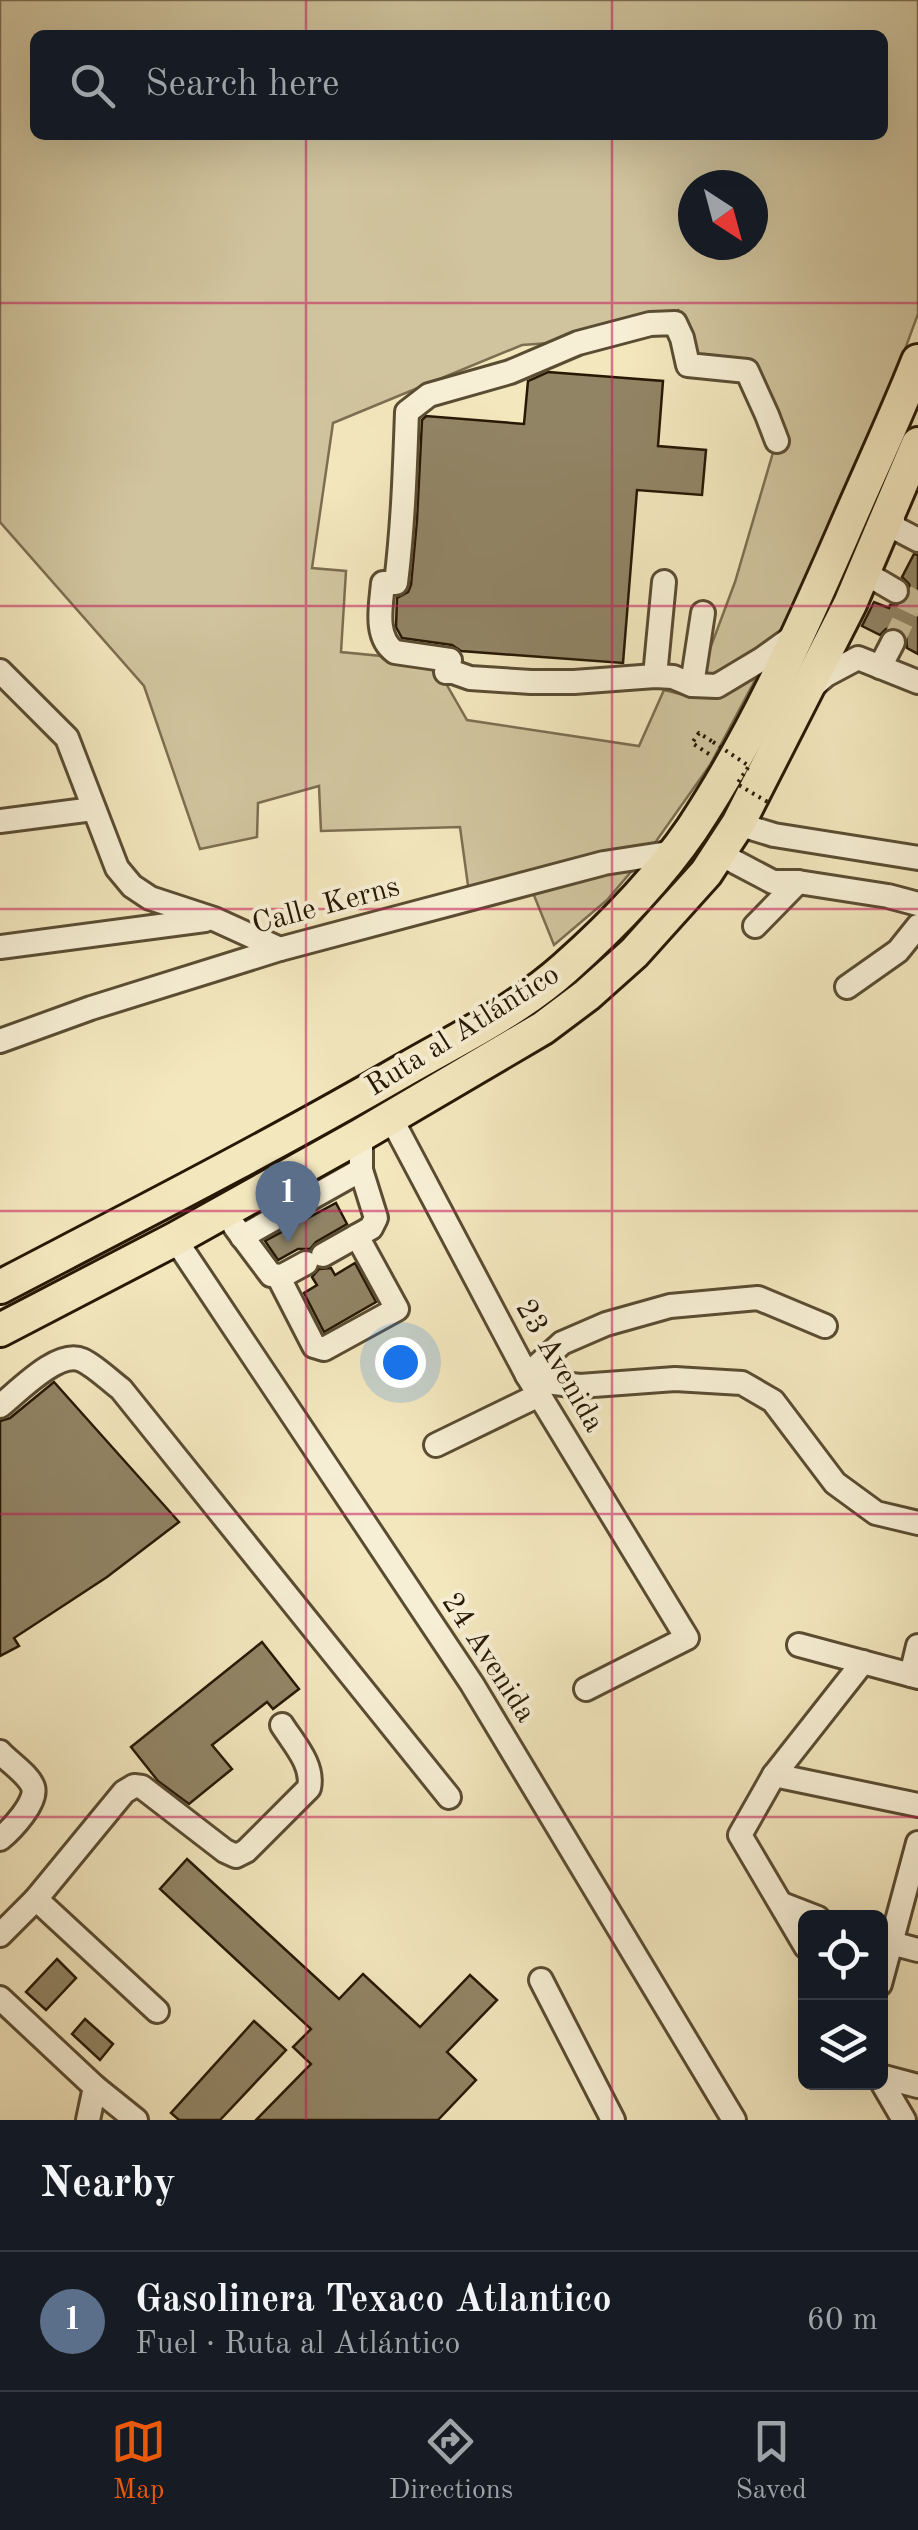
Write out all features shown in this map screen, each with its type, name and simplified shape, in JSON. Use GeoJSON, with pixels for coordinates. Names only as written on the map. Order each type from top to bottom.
{"type":"FeatureCollection","features":[{"type":"Feature","properties":{"kind":"highway","name":"Ruta al Atlántico"},"geometry":{"type":"LineString","coordinates":[[0,1287],[373,1088],[519,1003],[562,971],[607,929],[675,852],[747,736],[800,630],[918,361]]}},
{"type":"Feature","properties":{"kind":"highway","name":"Ruta al Atlántico"},"geometry":{"type":"LineString","coordinates":[[0,1330],[174,1239],[233,1224],[362,1135],[543,1028],[634,952],[720,854],[738,824],[850,604],[915,458]]}},
{"type":"Feature","properties":{"kind":"street"},"geometry":{"type":"LineString","coordinates":[[776,441],[747,371],[688,365],[675,323],[650,324],[578,343],[510,372],[429,395],[407,412],[396,583],[383,582],[382,630],[389,648],[409,655],[450,660],[446,672],[470,678],[574,682],[655,676],[717,686],[762,660],[800,630]]}},
{"type":"Feature","properties":{"kind":"street"},"geometry":{"type":"LineString","coordinates":[[894,502],[893,524],[918,540]]}},
{"type":"Feature","properties":{"kind":"street"},"geometry":{"type":"LineString","coordinates":[[869,560],[872,577],[896,591]]}},
{"type":"Feature","properties":{"kind":"street"},"geometry":{"type":"LineString","coordinates":[[655,676],[664,582]]}},
{"type":"Feature","properties":{"kind":"street"},"geometry":{"type":"LineString","coordinates":[[692,685],[702,613]]}},
{"type":"Feature","properties":{"kind":"street"},"geometry":{"type":"LineString","coordinates":[[880,667],[894,642]]}},
{"type":"Feature","properties":{"kind":"street"},"geometry":{"type":"LineString","coordinates":[[804,694],[826,675],[858,658],[918,682]]}},
{"type":"Feature","properties":{"kind":"street"},"geometry":{"type":"LineString","coordinates":[[0,671],[67,738],[117,868],[132,886],[150,898],[214,919],[280,948]]}},
{"type":"Feature","properties":{"kind":"street"},"geometry":{"type":"LineString","coordinates":[[0,821],[93,810]]}},
{"type":"Feature","properties":{"kind":"street"},"geometry":{"type":"LineString","coordinates":[[738,824],[774,835],[918,858]]}},
{"type":"Feature","properties":{"kind":"street","name":"Calle Kerns"},"geometry":{"type":"LineString","coordinates":[[0,1041],[280,948],[604,864],[675,852]]}},
{"type":"Feature","properties":{"kind":"street"},"geometry":{"type":"LineString","coordinates":[[720,854],[774,882],[798,882],[918,904]]}},
{"type":"Feature","properties":{"kind":"street"},"geometry":{"type":"LineString","coordinates":[[755,926],[798,882]]}},
{"type":"Feature","properties":{"kind":"street"},"geometry":{"type":"LineString","coordinates":[[0,947],[214,919]]}},
{"type":"Feature","properties":{"kind":"street"},"geometry":{"type":"LineString","coordinates":[[848,987],[898,951],[918,926]]}},
{"type":"Feature","properties":{"kind":"street","name":"23 Avenida"},"geometry":{"type":"LineString","coordinates":[[391,1118],[533,1385],[687,1638],[586,1689]]}},
{"type":"Feature","properties":{"kind":"street"},"geometry":{"type":"LineString","coordinates":[[361,1170],[233,1224],[270,1275],[278,1276],[371,1228],[376,1218],[361,1170],[362,1135]]}},
{"type":"Feature","properties":{"kind":"street"},"geometry":{"type":"LineString","coordinates":[[278,1276],[314,1346],[324,1349],[397,1308],[357,1236]]}},
{"type":"Feature","properties":{"kind":"street","name":"24 Avenida"},"geometry":{"type":"LineString","coordinates":[[174,1239],[472,1684],[734,2120]]}},
{"type":"Feature","properties":{"kind":"street"},"geometry":{"type":"LineString","coordinates":[[533,1385],[562,1343],[606,1324],[670,1306],[758,1298],[825,1326]]}},
{"type":"Feature","properties":{"kind":"street"},"geometry":{"type":"LineString","coordinates":[[0,1406],[53,1363],[72,1357],[83,1360],[121,1389],[449,1797]]}},
{"type":"Feature","properties":{"kind":"street"},"geometry":{"type":"LineString","coordinates":[[436,1445],[533,1385],[546,1382],[580,1386],[675,1379],[742,1383],[773,1401],[836,1483],[876,1513],[918,1523]]}},
{"type":"Feature","properties":{"kind":"street"},"geometry":{"type":"LineString","coordinates":[[799,1644],[914,1676],[918,1646]]}},
{"type":"Feature","properties":{"kind":"street"},"geometry":{"type":"LineString","coordinates":[[798,1933],[740,1836],[774,1775],[863,1662]]}},
{"type":"Feature","properties":{"kind":"street"},"geometry":{"type":"LineString","coordinates":[[0,1935],[36,1899],[124,1792],[134,1786],[142,1787],[225,1851],[236,1856],[246,1851],[308,1788],[308,1767],[282,1725]]}},
{"type":"Feature","properties":{"kind":"street"},"geometry":{"type":"LineString","coordinates":[[0,1752],[32,1784],[34,1793],[0,1840]]}},
{"type":"Feature","properties":{"kind":"street"},"geometry":{"type":"LineString","coordinates":[[774,1775],[918,1806]]}},
{"type":"Feature","properties":{"kind":"street"},"geometry":{"type":"LineString","coordinates":[[888,1936],[918,1843]]}},
{"type":"Feature","properties":{"kind":"street"},"geometry":{"type":"LineString","coordinates":[[36,1899],[158,2011]]}},
{"type":"Feature","properties":{"kind":"street"},"geometry":{"type":"LineString","coordinates":[[782,1904],[798,1910]]}},
{"type":"Feature","properties":{"kind":"street"},"geometry":{"type":"LineString","coordinates":[[888,1942],[918,1950]]}},
{"type":"Feature","properties":{"kind":"street"},"geometry":{"type":"LineString","coordinates":[[541,1980],[613,2120]]}},
{"type":"Feature","properties":{"kind":"street"},"geometry":{"type":"LineString","coordinates":[[0,1998],[136,2120]]}},
{"type":"Feature","properties":{"kind":"street"},"geometry":{"type":"LineString","coordinates":[[888,2080],[918,2086]]}},
{"type":"Feature","properties":{"kind":"street"},"geometry":{"type":"LineString","coordinates":[[88,2120],[95,2087]]}},
{"type":"Feature","properties":{"kind":"street"},"geometry":{"type":"LineString","coordinates":[[887,2090],[904,2120]]}},
{"type":"Feature","properties":{"kind":"path"},"geometry":{"type":"LineString","coordinates":[[709,753],[692,743],[699,732],[750,766],[738,784],[782,813]]}},
{"type":"Feature","properties":{"kind":"shaded area"},"geometry":{"type":"Polygon","coordinates":[[[0,0],[918,0],[918,314],[873,436],[796,603],[710,765],[652,847],[607,900],[554,945],[527,878],[469,893],[460,827],[321,831],[319,786],[258,803],[257,837],[200,849],[144,686],[0,522],[0,0]],[[678,310],[592,340],[522,345],[333,423],[312,568],[346,571],[341,652],[433,661],[467,720],[639,746],[664,690],[692,697],[735,582],[779,432],[746,364],[694,353],[678,310]]]}},
{"type":"Feature","properties":{"kind":"building"},"geometry":{"type":"Polygon","coordinates":[[[548,372],[663,381],[658,446],[706,450],[702,495],[637,490],[623,663],[461,651],[452,645],[402,638],[396,627],[397,598],[408,592],[411,585],[422,420],[426,416],[524,424],[528,381],[548,372]]]}},
{"type":"Feature","properties":{"kind":"building"},"geometry":{"type":"Polygon","coordinates":[[[914,554],[918,555],[918,654],[907,648],[906,635],[899,628],[886,629],[880,635],[862,626],[874,602],[889,608],[908,599],[909,584],[902,577],[914,554]]]}},
{"type":"Feature","properties":{"kind":"building"},"geometry":{"type":"Polygon","coordinates":[[[336,1203],[347,1224],[310,1249],[298,1249],[278,1260],[265,1241],[336,1203]]]}},
{"type":"Feature","properties":{"kind":"building"},"geometry":{"type":"Polygon","coordinates":[[[355,1263],[376,1302],[324,1332],[304,1293],[317,1285],[312,1277],[319,1269],[331,1268],[335,1275],[355,1263]]]}},
{"type":"Feature","properties":{"kind":"building"},"geometry":{"type":"Polygon","coordinates":[[[54,1382],[179,1522],[107,1577],[14,1638],[19,1646],[0,1656],[0,1421],[10,1418],[54,1382]]]}},
{"type":"Feature","properties":{"kind":"building"},"geometry":{"type":"Polygon","coordinates":[[[262,1642],[299,1689],[273,1709],[267,1702],[212,1745],[232,1769],[189,1804],[158,1781],[131,1747],[262,1642]]]}},
{"type":"Feature","properties":{"kind":"building"},"geometry":{"type":"Polygon","coordinates":[[[187,1859],[339,1999],[363,1974],[420,2027],[470,1975],[497,2000],[447,2052],[476,2080],[438,2120],[256,2120],[311,2064],[293,2047],[311,2029],[160,1889],[187,1859]]]}},
{"type":"Feature","properties":{"kind":"building"},"geometry":{"type":"Polygon","coordinates":[[[57,1959],[76,1978],[46,2010],[26,1992],[57,1959]]]}},
{"type":"Feature","properties":{"kind":"building"},"geometry":{"type":"Polygon","coordinates":[[[85,2019],[113,2044],[100,2060],[72,2034],[85,2019]]]}},
{"type":"Feature","properties":{"kind":"building"},"geometry":{"type":"Polygon","coordinates":[[[254,2021],[286,2050],[220,2120],[179,2120],[171,2113],[254,2021]]]}},
{"type":"Feature","properties":{"kind":"tunnel"},"geometry":{"type":"LineString","coordinates":[[893,642],[913,600],[896,591]]}},
{"type":"Feature","properties":{"kind":"place","name":"Gasolinera Texaco Atlantico"},"geometry":{"type":"Point","coordinates":[288,1243]}}]}
